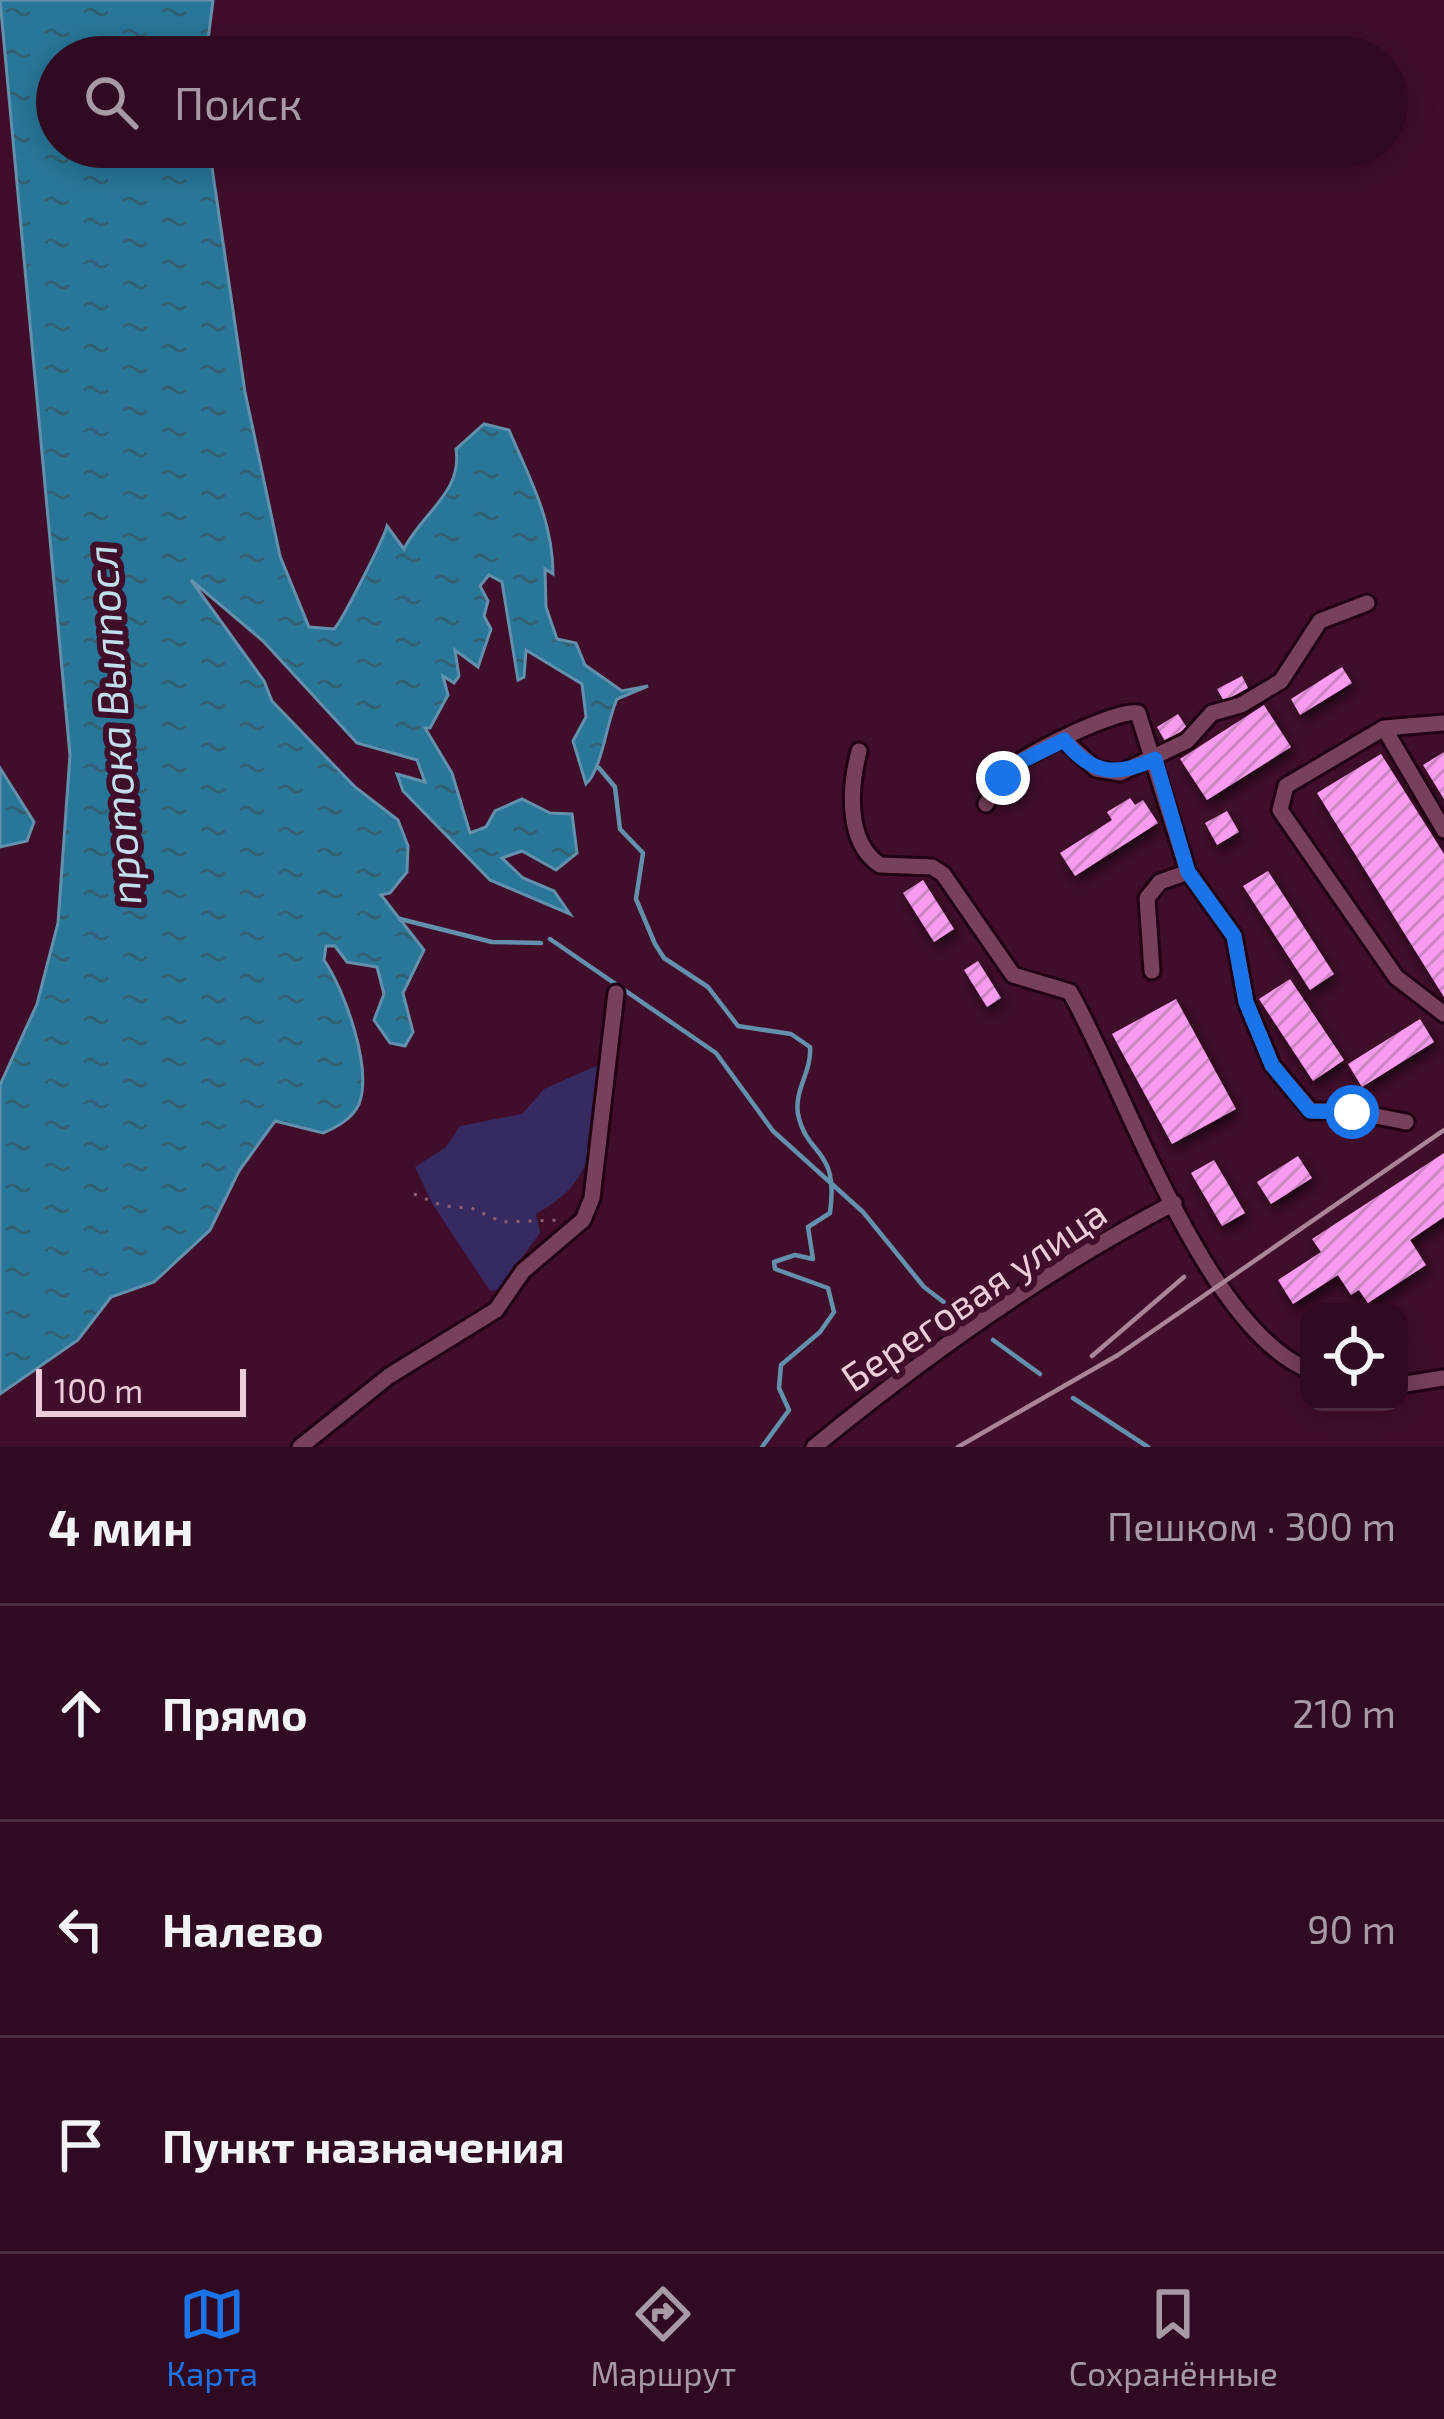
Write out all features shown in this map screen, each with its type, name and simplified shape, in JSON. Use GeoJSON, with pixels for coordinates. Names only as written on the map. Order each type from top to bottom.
{"type":"FeatureCollection","features":[{"type":"Feature","properties":{"kind":"street"},"geometry":{"type":"LineString","coordinates":[[1064,740],[1085,762],[1108,772],[1120,773],[1155,759],[1187,741],[1212,713],[1241,705],[1281,681],[1320,621],[1367,603]]}},
{"type":"Feature","properties":{"kind":"street"},"geometry":{"type":"LineString","coordinates":[[986,803],[1014,765],[1129,710],[1145,723],[1188,872],[1234,936],[1246,1002],[1272,1065],[1310,1111],[1352,1112],[1406,1122]]}},
{"type":"Feature","properties":{"kind":"street"},"geometry":{"type":"LineString","coordinates":[[1444,723],[1384,728],[1286,786],[1280,810],[1396,976],[1417,998],[1444,1014]]}},
{"type":"Feature","properties":{"kind":"street"},"geometry":{"type":"LineString","coordinates":[[1384,728],[1444,830]]}},
{"type":"Feature","properties":{"kind":"street"},"geometry":{"type":"LineString","coordinates":[[859,751],[852,793],[858,837],[871,860],[891,868],[932,867],[943,874],[1013,975],[1070,992],[1174,1203],[1249,1326],[1300,1363]]}},
{"type":"Feature","properties":{"kind":"street"},"geometry":{"type":"LineString","coordinates":[[1152,971],[1147,898],[1160,882],[1188,872]]}},
{"type":"Feature","properties":{"kind":"street"},"geometry":{"type":"LineString","coordinates":[[300,1447],[388,1376],[496,1310],[523,1271],[583,1220],[595,1180],[616,993]]}},
{"type":"Feature","properties":{"kind":"street","name":"Береговая улица"},"geometry":{"type":"LineString","coordinates":[[814,1447],[1027,1290],[1111,1235],[1174,1203]]}},
{"type":"Feature","properties":{"kind":"street"},"geometry":{"type":"LineString","coordinates":[[1408,1384],[1444,1378]]}},
{"type":"Feature","properties":{"kind":"path"},"geometry":{"type":"LineString","coordinates":[[413,1194],[514,1224],[583,1220]]}},
{"type":"Feature","properties":{"kind":"shaded area"},"geometry":{"type":"Polygon","coordinates":[[[598,1065],[593,1133],[583,1169],[558,1200],[536,1214],[540,1233],[498,1290],[490,1291],[432,1203],[415,1167],[446,1147],[460,1126],[522,1114],[544,1089],[598,1065]]]}},
{"type":"Feature","properties":{"kind":"water","name":"протока Вылпосл"},"geometry":{"type":"Polygon","coordinates":[[[0,0],[213,0],[209,36],[36,36],[36,168],[212,168],[245,392],[280,556],[309,627],[334,629],[387,526],[404,549],[447,490],[456,449],[484,424],[509,430],[538,499],[552,554],[553,574],[545,569],[546,607],[557,639],[576,643],[585,665],[622,691],[648,686],[617,699],[596,768],[586,784],[573,741],[586,717],[582,684],[526,650],[524,677],[518,680],[502,582],[489,575],[480,586],[488,601],[484,616],[491,629],[478,667],[455,650],[459,676],[454,683],[443,676],[448,695],[430,728],[425,728],[452,773],[470,833],[486,827],[495,811],[522,799],[550,813],[572,814],[577,853],[556,870],[522,851],[502,858],[523,878],[554,891],[570,914],[490,880],[403,791],[397,774],[425,782],[417,760],[357,743],[263,641],[191,580],[264,681],[272,701],[355,787],[398,820],[408,846],[407,872],[390,893],[381,895],[424,950],[403,993],[413,1032],[405,1046],[390,1043],[374,1020],[384,994],[377,967],[347,962],[335,946],[326,946],[324,960],[348,1009],[359,1050],[362,1089],[356,1109],[323,1133],[275,1121],[239,1171],[210,1230],[154,1282],[111,1297],[78,1340],[0,1394],[0,1085],[37,1004],[58,923],[70,755],[0,0]]]}},
{"type":"Feature","properties":{"kind":"water"},"geometry":{"type":"Polygon","coordinates":[[[0,768],[34,822],[27,841],[0,847],[0,768]]]}},
{"type":"Feature","properties":{"kind":"building"},"geometry":{"type":"Polygon","coordinates":[[[1342,667],[1352,683],[1300,715],[1291,699],[1342,667]]]}},
{"type":"Feature","properties":{"kind":"building"},"geometry":{"type":"Polygon","coordinates":[[[1242,676],[1248,688],[1224,701],[1217,689],[1242,676]]]}},
{"type":"Feature","properties":{"kind":"building"},"geometry":{"type":"Polygon","coordinates":[[[1264,705],[1291,747],[1207,800],[1180,759],[1264,705]]]}},
{"type":"Feature","properties":{"kind":"building"},"geometry":{"type":"Polygon","coordinates":[[[1178,714],[1187,728],[1165,741],[1157,727],[1178,714]]]}},
{"type":"Feature","properties":{"kind":"building"},"geometry":{"type":"Polygon","coordinates":[[[1444,752],[1444,799],[1423,765],[1444,752]]]}},
{"type":"Feature","properties":{"kind":"building"},"geometry":{"type":"Polygon","coordinates":[[[1381,754],[1444,854],[1444,997],[1317,793],[1381,754]]]}},
{"type":"Feature","properties":{"kind":"building"},"geometry":{"type":"Polygon","coordinates":[[[1130,798],[1135,805],[1143,800],[1158,823],[1075,876],[1060,853],[1112,820],[1107,812],[1130,798]]]}},
{"type":"Feature","properties":{"kind":"building"},"geometry":{"type":"Polygon","coordinates":[[[1227,811],[1239,832],[1217,845],[1205,823],[1227,811]]]}},
{"type":"Feature","properties":{"kind":"building"},"geometry":{"type":"Polygon","coordinates":[[[1268,871],[1334,974],[1310,990],[1243,886],[1268,871]]]}},
{"type":"Feature","properties":{"kind":"building"},"geometry":{"type":"Polygon","coordinates":[[[923,880],[954,929],[934,942],[903,893],[923,880]]]}},
{"type":"Feature","properties":{"kind":"building"},"geometry":{"type":"Polygon","coordinates":[[[978,961],[1001,998],[987,1007],[964,970],[978,961]]]}},
{"type":"Feature","properties":{"kind":"building"},"geometry":{"type":"Polygon","coordinates":[[[1290,979],[1344,1060],[1313,1081],[1259,999],[1290,979]]]}},
{"type":"Feature","properties":{"kind":"building"},"geometry":{"type":"Polygon","coordinates":[[[1176,999],[1236,1109],[1172,1144],[1112,1034],[1176,999]]]}},
{"type":"Feature","properties":{"kind":"building"},"geometry":{"type":"Polygon","coordinates":[[[1420,1019],[1434,1042],[1362,1087],[1348,1064],[1420,1019]]]}},
{"type":"Feature","properties":{"kind":"building"},"geometry":{"type":"Polygon","coordinates":[[[1444,1153],[1444,1217],[1410,1240],[1426,1265],[1368,1303],[1359,1290],[1351,1295],[1338,1275],[1293,1304],[1278,1280],[1321,1252],[1312,1239],[1444,1153]]]}},
{"type":"Feature","properties":{"kind":"building"},"geometry":{"type":"Polygon","coordinates":[[[1298,1156],[1312,1178],[1271,1204],[1257,1182],[1298,1156]]]}},
{"type":"Feature","properties":{"kind":"building"},"geometry":{"type":"Polygon","coordinates":[[[1214,1160],[1245,1213],[1222,1226],[1191,1173],[1214,1160]]]}},
{"type":"Feature","properties":{"kind":"waterway"},"geometry":{"type":"LineString","coordinates":[[599,768],[615,787],[620,829],[643,853],[636,899],[664,958],[708,987],[738,1026],[791,1034],[810,1047],[798,1114],[830,1175],[830,1213],[808,1227],[813,1259],[795,1255],[774,1262],[775,1269],[828,1288],[834,1312],[820,1332],[781,1365],[779,1388],[789,1410],[762,1447]]}},
{"type":"Feature","properties":{"kind":"waterway"},"geometry":{"type":"LineString","coordinates":[[400,919],[492,942],[541,943]]}},
{"type":"Feature","properties":{"kind":"waterway"},"geometry":{"type":"LineString","coordinates":[[550,939],[716,1053],[773,1131],[863,1212],[924,1287],[966,1319]]}},
{"type":"Feature","properties":{"kind":"waterway"},"geometry":{"type":"LineString","coordinates":[[993,1340],[1040,1374]]}},
{"type":"Feature","properties":{"kind":"waterway"},"geometry":{"type":"LineString","coordinates":[[1073,1398],[1148,1447]]}},
{"type":"Feature","properties":{"kind":"railway"},"geometry":{"type":"LineString","coordinates":[[958,1447],[1118,1355],[1444,1130]]}},
{"type":"Feature","properties":{"kind":"railway"},"geometry":{"type":"LineString","coordinates":[[1092,1356],[1184,1277]]}},
{"type":"Feature","properties":{"kind":"route"},"geometry":{"type":"LineString","coordinates":[[1003,778],[1028,756],[1064,740],[1085,762],[1108,772],[1120,773],[1155,759],[1188,872],[1234,936],[1246,1002],[1272,1065],[1310,1111],[1352,1112]]}}]}
